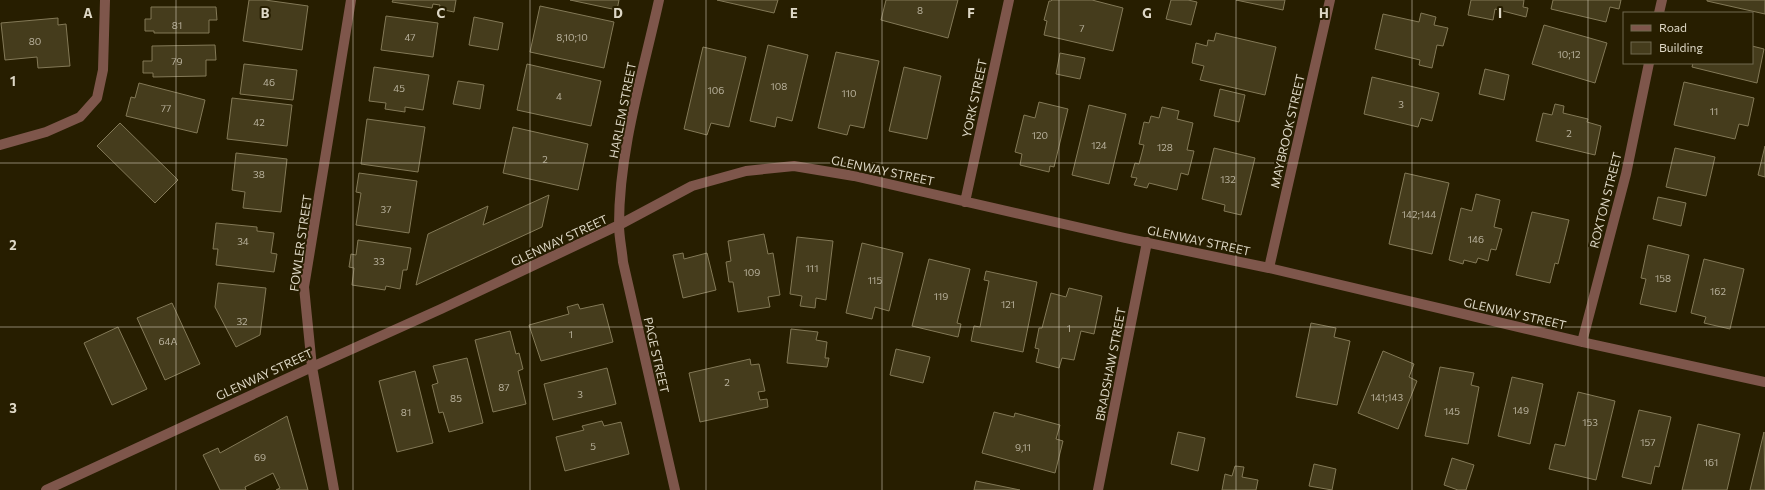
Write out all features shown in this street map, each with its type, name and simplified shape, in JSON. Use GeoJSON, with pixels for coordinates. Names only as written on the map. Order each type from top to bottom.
{"type":"FeatureCollection","features":[{"type":"Feature","properties":{"kind":"street"},"geometry":{"type":"LineString","coordinates":[[0,145],[46,132],[80,117],[97,98],[103,70],[105,0]]}},
{"type":"Feature","properties":{"kind":"street","name":"FOWLER STREET"},"geometry":{"type":"LineString","coordinates":[[334,490],[312,366],[304,287],[351,0]]}},
{"type":"Feature","properties":{"kind":"street","name":"HARLEM STREET"},"geometry":{"type":"LineString","coordinates":[[620,225],[623,176],[629,136],[659,0]]}},
{"type":"Feature","properties":{"kind":"street","name":"YORK STREET"},"geometry":{"type":"LineString","coordinates":[[965,202],[1009,0]]}},
{"type":"Feature","properties":{"kind":"street","name":"MAYBROOK STREET"},"geometry":{"type":"LineString","coordinates":[[1269,268],[1330,0]]}},
{"type":"Feature","properties":{"kind":"street"},"geometry":{"type":"LineString","coordinates":[[1659,12],[1662,0]]}},
{"type":"Feature","properties":{"kind":"street","name":"ROXTON STREET"},"geometry":{"type":"LineString","coordinates":[[1582,342],[1626,174],[1649,64]]}},
{"type":"Feature","properties":{"kind":"street","name":"GLENWAY STREET"},"geometry":{"type":"LineString","coordinates":[[46,490],[312,366],[441,309],[620,225],[692,186],[746,171],[794,166],[854,176],[965,202],[1269,268],[1582,342],[1765,382]]}},
{"type":"Feature","properties":{"kind":"street","name":"PAGE STREET"},"geometry":{"type":"LineString","coordinates":[[620,225],[623,262],[675,490]]}},
{"type":"Feature","properties":{"kind":"street","name":"BRADSHAW STREET"},"geometry":{"type":"LineString","coordinates":[[1098,490],[1147,242]]}},
{"type":"Feature","properties":{"kind":"building"},"geometry":{"type":"Polygon","coordinates":[[[249,0],[265,0],[308,6],[302,50],[243,41],[249,0]]]}},
{"type":"Feature","properties":{"kind":"building"},"geometry":{"type":"Polygon","coordinates":[[[393,0],[456,0],[454,12],[439,9],[440,5],[433,4],[432,8],[392,2],[393,0]]]}},
{"type":"Feature","properties":{"kind":"building"},"geometry":{"type":"Polygon","coordinates":[[[570,0],[619,0],[617,10],[570,0]]]}},
{"type":"Feature","properties":{"kind":"building"},"geometry":{"type":"Polygon","coordinates":[[[717,0],[778,0],[774,13],[717,0]]]}},
{"type":"Feature","properties":{"kind":"building"},"geometry":{"type":"Polygon","coordinates":[[[886,0],[958,0],[948,38],[881,20],[886,0]]]}},
{"type":"Feature","properties":{"kind":"building"},"geometry":{"type":"Polygon","coordinates":[[[1092,0],[1123,8],[1113,51],[1044,35],[1047,21],[1044,20],[1049,1],[1092,0]]]}},
{"type":"Feature","properties":{"kind":"building"},"geometry":{"type":"Polygon","coordinates":[[[1171,0],[1188,0],[1197,2],[1191,25],[1166,19],[1171,0]]]}},
{"type":"Feature","properties":{"kind":"building"},"geometry":{"type":"Polygon","coordinates":[[[1236,0],[1285,0],[1283,10],[1236,0]]]}},
{"type":"Feature","properties":{"kind":"building"},"geometry":{"type":"Polygon","coordinates":[[[1471,0],[1524,0],[1523,7],[1528,8],[1526,17],[1495,9],[1493,20],[1468,15],[1471,0]]]}},
{"type":"Feature","properties":{"kind":"building"},"geometry":{"type":"Polygon","coordinates":[[[1553,0],[1621,0],[1619,9],[1610,7],[1606,22],[1551,9],[1553,0]]]}},
{"type":"Feature","properties":{"kind":"building"},"geometry":{"type":"Polygon","coordinates":[[[1765,0],[1765,14],[1707,1],[1765,0]]]}},
{"type":"Feature","properties":{"kind":"building"},"geometry":{"type":"Polygon","coordinates":[[[540,6],[614,22],[604,68],[530,52],[540,6]]]}},
{"type":"Feature","properties":{"kind":"building"},"geometry":{"type":"Polygon","coordinates":[[[151,7],[216,7],[217,20],[209,20],[209,33],[154,33],[154,31],[145,31],[145,19],[151,19],[151,7]]]}},
{"type":"Feature","properties":{"kind":"building"},"geometry":{"type":"Polygon","coordinates":[[[1421,13],[1436,17],[1434,25],[1448,28],[1443,46],[1437,45],[1432,68],[1419,65],[1420,60],[1375,49],[1383,14],[1419,22],[1421,13]]]}},
{"type":"Feature","properties":{"kind":"building"},"geometry":{"type":"Polygon","coordinates":[[[386,16],[438,23],[433,57],[381,50],[386,16]]]}},
{"type":"Feature","properties":{"kind":"building"},"geometry":{"type":"Polygon","coordinates":[[[474,17],[503,23],[498,50],[469,45],[474,17]]]}},
{"type":"Feature","properties":{"kind":"building"},"geometry":{"type":"Polygon","coordinates":[[[58,18],[58,25],[66,24],[70,66],[38,68],[37,57],[5,60],[1,23],[58,18]]]}},
{"type":"Feature","properties":{"kind":"building"},"geometry":{"type":"Polygon","coordinates":[[[1544,25],[1607,43],[1595,83],[1532,64],[1544,25]]]}},
{"type":"Feature","properties":{"kind":"building"},"geometry":{"type":"Polygon","coordinates":[[[1216,33],[1276,47],[1265,95],[1200,80],[1204,66],[1192,63],[1196,43],[1207,46],[1208,40],[1214,41],[1216,33]]]}},
{"type":"Feature","properties":{"kind":"building"},"geometry":{"type":"Polygon","coordinates":[[[215,45],[216,60],[206,60],[206,76],[153,77],[153,73],[143,73],[143,61],[152,61],[152,46],[215,45]]]}},
{"type":"Feature","properties":{"kind":"building"},"geometry":{"type":"Polygon","coordinates":[[[768,45],[808,55],[792,121],[777,117],[775,127],[750,121],[768,45]]]}},
{"type":"Feature","properties":{"kind":"building"},"geometry":{"type":"Polygon","coordinates":[[[1753,46],[1764,49],[1757,83],[1692,67],[1693,64],[1753,64],[1753,46]]]}},
{"type":"Feature","properties":{"kind":"building"},"geometry":{"type":"Polygon","coordinates":[[[703,47],[746,57],[729,127],[711,123],[707,135],[684,129],[703,47]]]}},
{"type":"Feature","properties":{"kind":"building"},"geometry":{"type":"Polygon","coordinates":[[[836,52],[879,61],[864,128],[850,125],[847,135],[818,128],[836,52]]]}},
{"type":"Feature","properties":{"kind":"building"},"geometry":{"type":"Polygon","coordinates":[[[1060,53],[1085,58],[1080,79],[1056,74],[1060,53]]]}},
{"type":"Feature","properties":{"kind":"building"},"geometry":{"type":"Polygon","coordinates":[[[244,64],[297,70],[293,100],[240,94],[244,64]]]}},
{"type":"Feature","properties":{"kind":"building"},"geometry":{"type":"Polygon","coordinates":[[[527,64],[601,81],[591,126],[517,110],[527,64]]]}},
{"type":"Feature","properties":{"kind":"building"},"geometry":{"type":"Polygon","coordinates":[[[374,67],[429,75],[423,110],[405,107],[405,112],[385,109],[386,103],[369,101],[374,67]]]}},
{"type":"Feature","properties":{"kind":"building"},"geometry":{"type":"Polygon","coordinates":[[[904,67],[941,76],[927,139],[889,131],[904,67]]]}},
{"type":"Feature","properties":{"kind":"building"},"geometry":{"type":"Polygon","coordinates":[[[1485,69],[1509,75],[1504,100],[1479,94],[1485,69]]]}},
{"type":"Feature","properties":{"kind":"building"},"geometry":{"type":"Polygon","coordinates":[[[1372,77],[1439,93],[1432,121],[1421,118],[1418,127],[1364,114],[1372,77]]]}},
{"type":"Feature","properties":{"kind":"building"},"geometry":{"type":"Polygon","coordinates":[[[458,81],[484,85],[480,109],[453,104],[458,81]]]}},
{"type":"Feature","properties":{"kind":"building"},"geometry":{"type":"Polygon","coordinates":[[[1684,82],[1754,98],[1748,126],[1739,124],[1735,139],[1674,125],[1684,82]]]}},
{"type":"Feature","properties":{"kind":"building"},"geometry":{"type":"Polygon","coordinates":[[[139,83],[205,100],[197,133],[126,116],[131,97],[135,98],[139,83]]]}},
{"type":"Feature","properties":{"kind":"building"},"geometry":{"type":"Polygon","coordinates":[[[1220,89],[1245,95],[1239,122],[1214,116],[1220,89]]]}},
{"type":"Feature","properties":{"kind":"building"},"geometry":{"type":"Polygon","coordinates":[[[232,98],[292,105],[287,146],[227,139],[232,98]]]}},
{"type":"Feature","properties":{"kind":"building"},"geometry":{"type":"Polygon","coordinates":[[[1039,102],[1068,109],[1054,167],[1050,166],[1049,172],[1020,165],[1022,154],[1015,152],[1024,115],[1035,118],[1039,102]]]}},
{"type":"Feature","properties":{"kind":"building"},"geometry":{"type":"Polygon","coordinates":[[[1555,104],[1564,106],[1563,113],[1588,119],[1587,122],[1601,126],[1595,155],[1536,141],[1543,113],[1552,115],[1555,104]]]}},
{"type":"Feature","properties":{"kind":"building"},"geometry":{"type":"Polygon","coordinates":[[[1089,105],[1126,114],[1109,184],[1072,175],[1089,105]]]}},
{"type":"Feature","properties":{"kind":"building"},"geometry":{"type":"Polygon","coordinates":[[[1162,107],[1179,111],[1177,119],[1193,123],[1187,150],[1194,151],[1188,175],[1181,173],[1177,190],[1149,183],[1147,188],[1134,185],[1137,178],[1131,177],[1135,163],[1139,164],[1144,145],[1139,144],[1144,122],[1149,123],[1151,116],[1159,118],[1162,107]]]}},
{"type":"Feature","properties":{"kind":"building"},"geometry":{"type":"Polygon","coordinates":[[[367,119],[425,127],[418,172],[361,164],[367,119]]]}},
{"type":"Feature","properties":{"kind":"building"},"geometry":{"type":"Polygon","coordinates":[[[120,123],[178,180],[155,203],[97,146],[120,123]]]}},
{"type":"Feature","properties":{"kind":"building"},"geometry":{"type":"Polygon","coordinates":[[[513,127],[588,144],[578,190],[503,173],[513,127]]]}},
{"type":"Feature","properties":{"kind":"building"},"geometry":{"type":"Polygon","coordinates":[[[1765,146],[1765,177],[1758,175],[1765,146]]]}},
{"type":"Feature","properties":{"kind":"building"},"geometry":{"type":"Polygon","coordinates":[[[1214,148],[1255,158],[1241,215],[1224,211],[1225,205],[1202,199],[1214,148]]]}},
{"type":"Feature","properties":{"kind":"building"},"geometry":{"type":"Polygon","coordinates":[[[1675,148],[1715,157],[1706,196],[1666,187],[1675,148]]]}},
{"type":"Feature","properties":{"kind":"building"},"geometry":{"type":"Polygon","coordinates":[[[236,153],[287,159],[281,212],[243,208],[245,192],[232,190],[236,153]]]}},
{"type":"Feature","properties":{"kind":"building"},"geometry":{"type":"Polygon","coordinates":[[[359,173],[417,181],[409,233],[356,225],[361,193],[356,192],[359,173]]]}},
{"type":"Feature","properties":{"kind":"building"},"geometry":{"type":"Polygon","coordinates":[[[1405,173],[1449,183],[1432,254],[1389,244],[1405,173]]]}},
{"type":"Feature","properties":{"kind":"building"},"geometry":{"type":"Polygon","coordinates":[[[1476,194],[1500,200],[1494,227],[1502,229],[1496,250],[1491,249],[1488,261],[1478,258],[1476,263],[1464,260],[1463,264],[1449,260],[1461,208],[1472,211],[1476,194]]]}},
{"type":"Feature","properties":{"kind":"building"},"geometry":{"type":"Polygon","coordinates":[[[549,195],[542,227],[416,285],[428,234],[488,206],[483,225],[549,195]]]}},
{"type":"Feature","properties":{"kind":"building"},"geometry":{"type":"Polygon","coordinates":[[[1658,197],[1686,203],[1681,226],[1653,219],[1658,197]]]}},
{"type":"Feature","properties":{"kind":"building"},"geometry":{"type":"Polygon","coordinates":[[[1532,212],[1569,220],[1558,264],[1555,263],[1550,283],[1516,275],[1532,212]]]}},
{"type":"Feature","properties":{"kind":"building"},"geometry":{"type":"Polygon","coordinates":[[[216,223],[257,227],[257,231],[274,233],[271,253],[277,254],[274,272],[216,265],[218,249],[213,249],[216,223]]]}},
{"type":"Feature","properties":{"kind":"building"},"geometry":{"type":"Polygon","coordinates":[[[764,234],[768,254],[773,253],[780,295],[768,297],[770,307],[738,312],[733,282],[729,282],[726,262],[731,261],[728,241],[764,234]]]}},
{"type":"Feature","properties":{"kind":"building"},"geometry":{"type":"Polygon","coordinates":[[[797,237],[833,241],[826,300],[816,298],[815,308],[800,306],[802,296],[790,294],[797,237]]]}},
{"type":"Feature","properties":{"kind":"building"},"geometry":{"type":"Polygon","coordinates":[[[358,240],[411,248],[407,270],[403,270],[400,289],[386,286],[385,290],[352,285],[354,268],[349,267],[351,254],[356,255],[358,240]]]}},
{"type":"Feature","properties":{"kind":"building"},"geometry":{"type":"Polygon","coordinates":[[[862,243],[903,253],[889,311],[875,307],[872,319],[846,313],[862,243]]]}},
{"type":"Feature","properties":{"kind":"building"},"geometry":{"type":"Polygon","coordinates":[[[1648,245],[1689,255],[1676,312],[1640,304],[1646,279],[1641,278],[1648,245]]]}},
{"type":"Feature","properties":{"kind":"building"},"geometry":{"type":"Polygon","coordinates":[[[683,253],[684,259],[707,253],[716,290],[683,298],[673,255],[683,253]]]}},
{"type":"Feature","properties":{"kind":"building"},"geometry":{"type":"Polygon","coordinates":[[[929,259],[970,269],[957,323],[961,324],[958,337],[912,326],[929,259]]]}},
{"type":"Feature","properties":{"kind":"building"},"geometry":{"type":"Polygon","coordinates":[[[1704,259],[1744,269],[1730,329],[1704,323],[1706,317],[1691,313],[1704,259]]]}},
{"type":"Feature","properties":{"kind":"building"},"geometry":{"type":"Polygon","coordinates":[[[986,271],[1037,282],[1023,352],[971,341],[974,326],[980,327],[989,281],[984,280],[986,271]]]}},
{"type":"Feature","properties":{"kind":"building"},"geometry":{"type":"Polygon","coordinates":[[[218,283],[266,288],[260,335],[236,347],[215,307],[218,283]]]}},
{"type":"Feature","properties":{"kind":"building"},"geometry":{"type":"Polygon","coordinates":[[[1069,288],[1102,296],[1094,334],[1081,331],[1074,360],[1062,358],[1059,368],[1036,362],[1039,349],[1035,348],[1039,328],[1042,328],[1051,293],[1066,297],[1069,288]]]}},
{"type":"Feature","properties":{"kind":"building"},"geometry":{"type":"Polygon","coordinates":[[[172,303],[200,364],[165,380],[137,318],[172,303]]]}},
{"type":"Feature","properties":{"kind":"building"},"geometry":{"type":"Polygon","coordinates":[[[578,304],[580,309],[603,304],[613,342],[541,361],[529,325],[569,314],[567,307],[578,304]]]}},
{"type":"Feature","properties":{"kind":"building"},"geometry":{"type":"Polygon","coordinates":[[[1311,323],[1336,328],[1334,337],[1350,341],[1337,405],[1296,397],[1311,323]]]}},
{"type":"Feature","properties":{"kind":"building"},"geometry":{"type":"Polygon","coordinates":[[[118,327],[147,389],[112,405],[84,343],[118,327]]]}},
{"type":"Feature","properties":{"kind":"building"},"geometry":{"type":"Polygon","coordinates":[[[791,329],[818,332],[816,340],[827,342],[825,358],[829,358],[827,367],[787,363],[791,329]]]}},
{"type":"Feature","properties":{"kind":"building"},"geometry":{"type":"Polygon","coordinates":[[[510,331],[516,354],[519,353],[523,369],[518,371],[526,404],[493,412],[475,340],[510,331]]]}},
{"type":"Feature","properties":{"kind":"building"},"geometry":{"type":"Polygon","coordinates":[[[896,349],[930,357],[923,383],[890,375],[896,349]]]}},
{"type":"Feature","properties":{"kind":"building"},"geometry":{"type":"Polygon","coordinates":[[[1383,351],[1414,364],[1409,377],[1417,381],[1398,429],[1358,413],[1383,351]]]}},
{"type":"Feature","properties":{"kind":"building"},"geometry":{"type":"Polygon","coordinates":[[[467,358],[483,423],[449,432],[443,412],[439,413],[432,385],[438,383],[433,366],[467,358]]]}},
{"type":"Feature","properties":{"kind":"building"},"geometry":{"type":"Polygon","coordinates":[[[750,359],[751,365],[759,364],[765,391],[758,392],[760,400],[767,399],[768,407],[700,422],[689,373],[750,359]]]}},
{"type":"Feature","properties":{"kind":"building"},"geometry":{"type":"Polygon","coordinates":[[[1440,367],[1474,373],[1471,385],[1479,387],[1468,444],[1425,436],[1440,367]]]}},
{"type":"Feature","properties":{"kind":"building"},"geometry":{"type":"Polygon","coordinates":[[[607,368],[616,404],[553,420],[544,384],[607,368]]]}},
{"type":"Feature","properties":{"kind":"building"},"geometry":{"type":"Polygon","coordinates":[[[415,371],[433,443],[397,452],[379,381],[415,371]]]}},
{"type":"Feature","properties":{"kind":"building"},"geometry":{"type":"Polygon","coordinates":[[[1512,377],[1543,384],[1530,444],[1498,436],[1512,377]]]}},
{"type":"Feature","properties":{"kind":"building"},"geometry":{"type":"Polygon","coordinates":[[[1578,392],[1615,401],[1596,480],[1549,469],[1555,444],[1565,446],[1578,392]]]}},
{"type":"Feature","properties":{"kind":"building"},"geometry":{"type":"Polygon","coordinates":[[[1639,410],[1671,417],[1659,467],[1655,466],[1651,484],[1622,477],[1639,410]]]}},
{"type":"Feature","properties":{"kind":"building"},"geometry":{"type":"Polygon","coordinates":[[[994,412],[1014,417],[1015,413],[1060,425],[1056,439],[1063,441],[1055,473],[982,453],[994,412]]]}},
{"type":"Feature","properties":{"kind":"building"},"geometry":{"type":"Polygon","coordinates":[[[287,416],[308,490],[276,490],[280,488],[273,473],[245,487],[246,490],[220,490],[203,455],[218,448],[220,453],[287,416]]]}},
{"type":"Feature","properties":{"kind":"building"},"geometry":{"type":"Polygon","coordinates":[[[602,421],[604,426],[621,422],[629,454],[565,471],[556,437],[584,430],[582,426],[602,421]]]}},
{"type":"Feature","properties":{"kind":"building"},"geometry":{"type":"Polygon","coordinates":[[[1698,424],[1740,434],[1727,490],[1682,490],[1698,424]]]}},
{"type":"Feature","properties":{"kind":"building"},"geometry":{"type":"Polygon","coordinates":[[[1178,432],[1205,438],[1198,471],[1171,464],[1178,432]]]}},
{"type":"Feature","properties":{"kind":"building"},"geometry":{"type":"Polygon","coordinates":[[[1764,432],[1765,490],[1750,490],[1764,432]]]}},
{"type":"Feature","properties":{"kind":"building"},"geometry":{"type":"Polygon","coordinates":[[[1452,458],[1474,465],[1466,490],[1458,490],[1444,485],[1452,458]]]}},
{"type":"Feature","properties":{"kind":"building"},"geometry":{"type":"Polygon","coordinates":[[[1314,464],[1336,469],[1332,490],[1309,486],[1314,464]]]}},
{"type":"Feature","properties":{"kind":"building"},"geometry":{"type":"Polygon","coordinates":[[[1235,466],[1244,467],[1242,477],[1258,480],[1256,490],[1222,490],[1225,474],[1232,476],[1235,466]]]}},
{"type":"Feature","properties":{"kind":"building"},"geometry":{"type":"Polygon","coordinates":[[[976,481],[1020,490],[974,490],[976,481]]]}}]}
